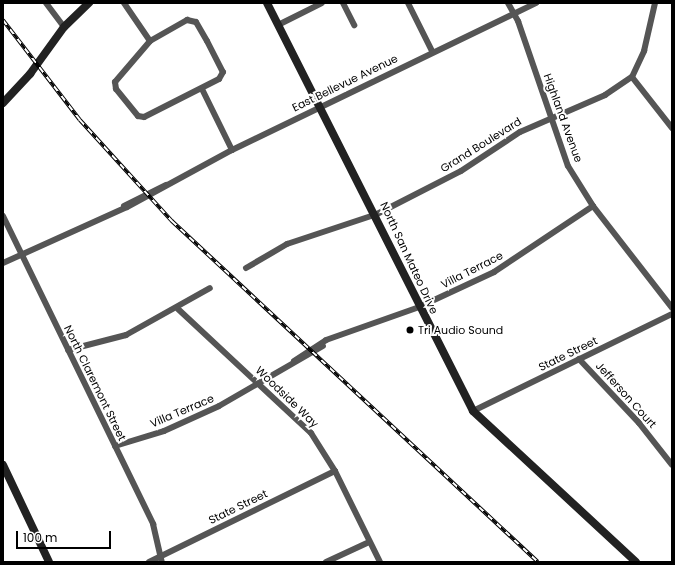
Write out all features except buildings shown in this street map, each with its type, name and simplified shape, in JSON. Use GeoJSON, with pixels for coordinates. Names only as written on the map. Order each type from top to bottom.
{"type":"FeatureCollection","features":[{"type":"Feature","properties":{"kind":"main road"},"geometry":{"type":"LineString","coordinates":[[3,103],[30,74],[64,27],[89,3]]}},
{"type":"Feature","properties":{"kind":"main road","name":"North San Mateo Drive"},"geometry":{"type":"LineString","coordinates":[[267,3],[377,214],[419,308],[473,411],[636,562]]}},
{"type":"Feature","properties":{"kind":"main road"},"geometry":{"type":"LineString","coordinates":[[3,465],[50,562]]}},
{"type":"Feature","properties":{"kind":"street"},"geometry":{"type":"LineString","coordinates":[[46,3],[64,27]]}},
{"type":"Feature","properties":{"kind":"street"},"geometry":{"type":"LineString","coordinates":[[124,3],[150,41]]}},
{"type":"Feature","properties":{"kind":"street"},"geometry":{"type":"LineString","coordinates":[[278,25],[322,3]]}},
{"type":"Feature","properties":{"kind":"street"},"geometry":{"type":"LineString","coordinates":[[342,3],[354,25]]}},
{"type":"Feature","properties":{"kind":"street"},"geometry":{"type":"LineString","coordinates":[[408,3],[432,51]]}},
{"type":"Feature","properties":{"kind":"street","name":"Highland Avenue"},"geometry":{"type":"LineString","coordinates":[[508,3],[514,14],[568,166],[593,206],[672,308]]}},
{"type":"Feature","properties":{"kind":"street","name":"East Bellevue Avenue"},"geometry":{"type":"LineString","coordinates":[[3,263],[124,206],[232,150],[432,51],[536,3]]}},
{"type":"Feature","properties":{"kind":"street"},"geometry":{"type":"LineString","coordinates":[[655,3],[644,51],[632,77],[672,128]]}},
{"type":"Feature","properties":{"kind":"street"},"geometry":{"type":"LineString","coordinates":[[187,20],[196,22],[223,72],[219,79],[202,89],[144,117],[138,116],[116,89],[115,82],[150,41],[187,20]]}},
{"type":"Feature","properties":{"kind":"street","name":"Grand Boulevard"},"geometry":{"type":"LineString","coordinates":[[246,268],[287,244],[377,214],[461,171],[551,116],[605,95],[632,77]]}},
{"type":"Feature","properties":{"kind":"street"},"geometry":{"type":"LineString","coordinates":[[202,89],[232,150]]}},
{"type":"Feature","properties":{"kind":"street","name":"Villa Terrace"},"geometry":{"type":"LineString","coordinates":[[115,446],[164,431],[260,384],[294,361],[328,341],[419,308],[494,272],[593,206]]}},
{"type":"Feature","properties":{"kind":"street","name":"North Claremont Street"},"geometry":{"type":"LineString","coordinates":[[3,216],[153,524],[161,559]]}},
{"type":"Feature","properties":{"kind":"street"},"geometry":{"type":"LineString","coordinates":[[68,350],[126,335],[178,309],[210,288]]}},
{"type":"Feature","properties":{"kind":"street","name":"Woodside Way"},"geometry":{"type":"LineString","coordinates":[[178,309],[311,433],[334,471],[368,542],[380,562]]}},
{"type":"Feature","properties":{"kind":"street","name":"State Street"},"geometry":{"type":"LineString","coordinates":[[473,411],[672,314]]}},
{"type":"Feature","properties":{"kind":"street","name":"Jefferson Court"},"geometry":{"type":"LineString","coordinates":[[579,359],[639,423],[672,464]]}},
{"type":"Feature","properties":{"kind":"street","name":"State Street"},"geometry":{"type":"LineString","coordinates":[[150,562],[161,559],[334,471]]}},
{"type":"Feature","properties":{"kind":"street"},"geometry":{"type":"LineString","coordinates":[[326,562],[368,542]]}},
{"type":"Feature","properties":{"kind":"railway"},"geometry":{"type":"LineString","coordinates":[[3,20],[80,120],[172,221],[538,562]]}},
{"type":"Feature","properties":{"kind":"place","name":"Tri Audio Sound"},"geometry":{"type":"Point","coordinates":[410,330]}}]}
